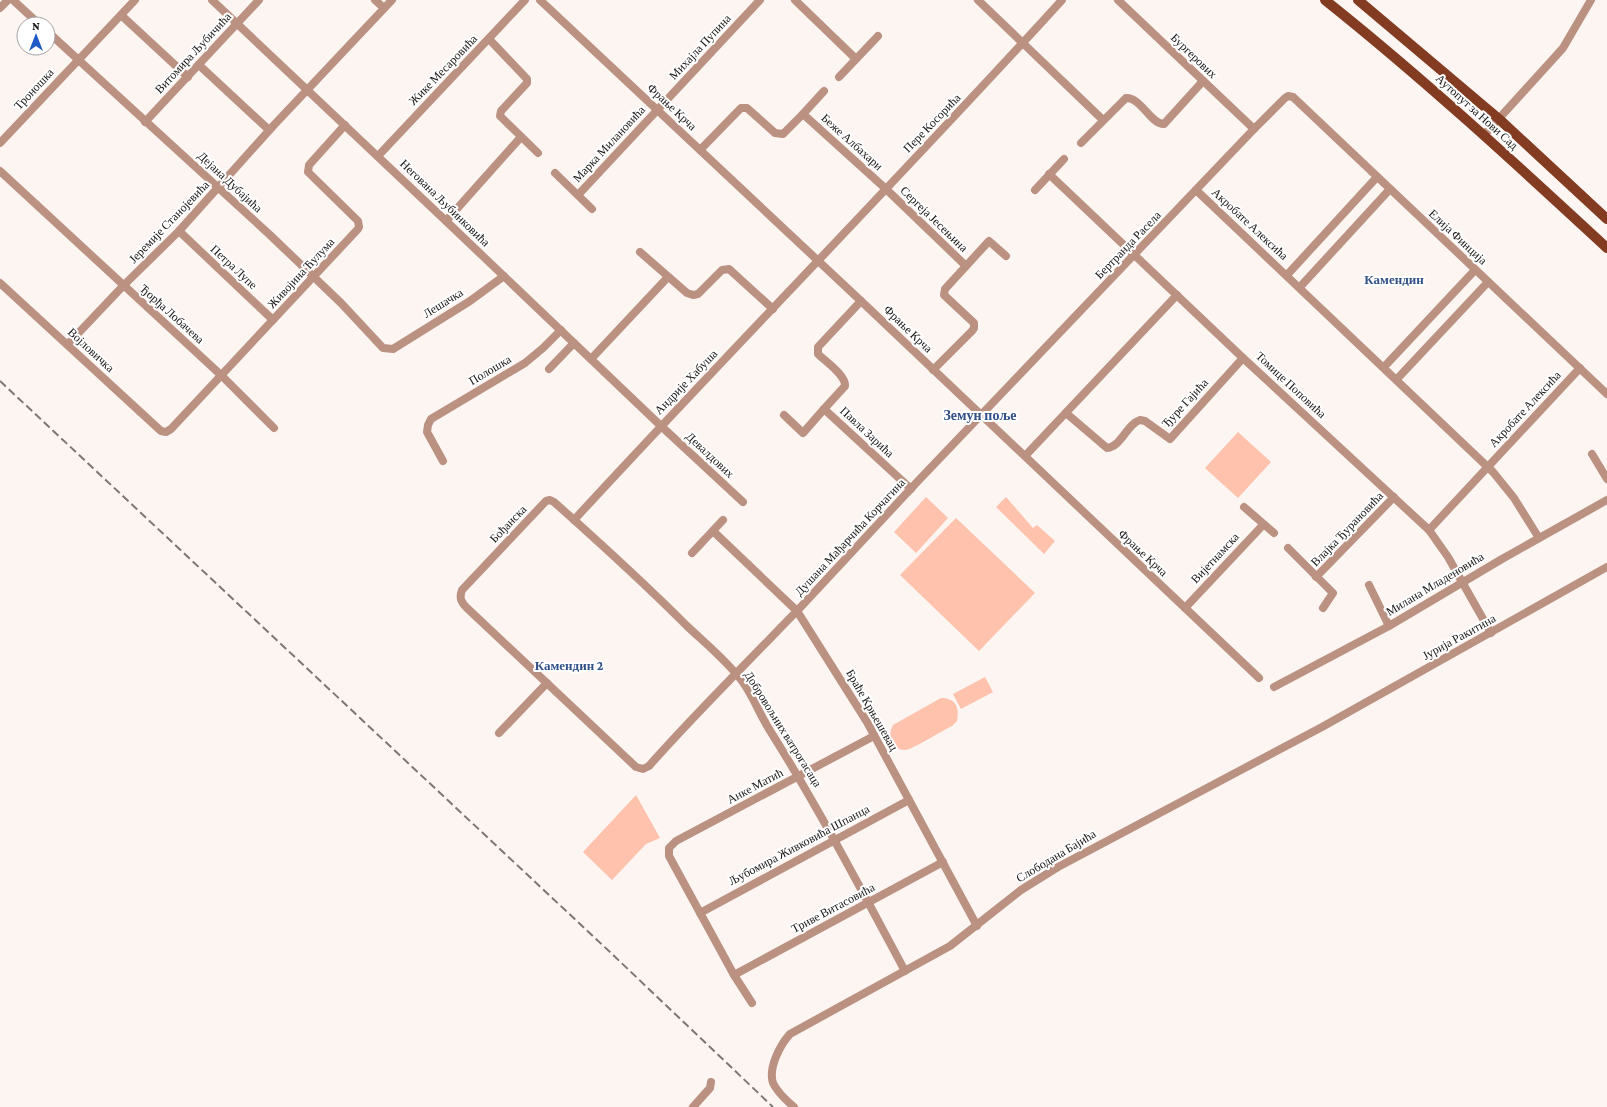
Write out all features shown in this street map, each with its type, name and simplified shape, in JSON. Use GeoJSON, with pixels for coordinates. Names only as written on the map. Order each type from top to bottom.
{"type":"FeatureCollection","features":[{"type":"Feature","properties":{"kind":"main road","name":"Аутопут за Нови Сад"},"geometry":{"type":"LineString","coordinates":[[1325,0],[1484,135],[1607,248]]}},
{"type":"Feature","properties":{"kind":"main road","name":"Аутопут за Нови Сад"},"geometry":{"type":"LineString","coordinates":[[1358,0],[1499,120],[1607,219]]}},
{"type":"Feature","properties":{"kind":"street"},"geometry":{"type":"LineString","coordinates":[[0,8],[8,0]]}},
{"type":"Feature","properties":{"kind":"street"},"geometry":{"type":"LineString","coordinates":[[13,0],[30,16]]}},
{"type":"Feature","properties":{"kind":"street","name":"Троношка"},"geometry":{"type":"LineString","coordinates":[[0,143],[135,0]]}},
{"type":"Feature","properties":{"kind":"street","name":"Негована Љубинковића"},"geometry":{"type":"LineString","coordinates":[[212,0],[446,220],[661,426]]}},
{"type":"Feature","properties":{"kind":"street","name":"Витомира Љубичића"},"geometry":{"type":"LineString","coordinates":[[145,122],[259,0]]}},
{"type":"Feature","properties":{"kind":"street"},"geometry":{"type":"LineString","coordinates":[[375,0],[384,8]]}},
{"type":"Feature","properties":{"kind":"street","name":"Јеремије Станојевића"},"geometry":{"type":"LineString","coordinates":[[68,344],[179,231],[269,130],[392,0]]}},
{"type":"Feature","properties":{"kind":"street","name":"Жике Месаровића"},"geometry":{"type":"LineString","coordinates":[[378,156],[525,0]]}},
{"type":"Feature","properties":{"kind":"street","name":"Фрање Крча"},"geometry":{"type":"LineString","coordinates":[[540,0],[982,415],[1259,678]]}},
{"type":"Feature","properties":{"kind":"street","name":"Михајла Пупина"},"geometry":{"type":"LineString","coordinates":[[658,110],[760,0]]}},
{"type":"Feature","properties":{"kind":"street"},"geometry":{"type":"LineString","coordinates":[[795,0],[856,59]]}},
{"type":"Feature","properties":{"kind":"street"},"geometry":{"type":"LineString","coordinates":[[978,0],[1103,120]]}},
{"type":"Feature","properties":{"kind":"street","name":"Пере Косорића"},"geometry":{"type":"LineString","coordinates":[[818,261],[1062,0]]}},
{"type":"Feature","properties":{"kind":"street","name":"Бургерових"},"geometry":{"type":"LineString","coordinates":[[1118,0],[1254,129]]}},
{"type":"Feature","properties":{"kind":"street"},"geometry":{"type":"LineString","coordinates":[[1484,135],[1563,48],[1591,0]]}},
{"type":"Feature","properties":{"kind":"street"},"geometry":{"type":"LineString","coordinates":[[121,14],[188,77]]}},
{"type":"Feature","properties":{"kind":"street"},"geometry":{"type":"LineString","coordinates":[[839,77],[878,36]]}},
{"type":"Feature","properties":{"kind":"street"},"geometry":{"type":"LineString","coordinates":[[489,39],[528,79],[527,83],[500,113],[501,118],[538,153]]}},
{"type":"Feature","properties":{"kind":"street","name":"Дејана Дубајића"},"geometry":{"type":"LineString","coordinates":[[56,40],[314,277],[360,322],[383,348],[393,349]]}},
{"type":"Feature","properties":{"kind":"street"},"geometry":{"type":"LineString","coordinates":[[199,65],[269,130]]}},
{"type":"Feature","properties":{"kind":"street"},"geometry":{"type":"LineString","coordinates":[[1081,143],[1123,100],[1129,98],[1133,99],[1158,122],[1164,124],[1203,81]]}},
{"type":"Feature","properties":{"kind":"street","name":"Беже Албахари"},"geometry":{"type":"LineString","coordinates":[[700,150],[741,108],[747,108],[775,133],[783,134],[824,91]]}},
{"type":"Feature","properties":{"kind":"street","name":"Бертранда Расела"},"geometry":{"type":"LineString","coordinates":[[982,415],[1254,129],[1285,98],[1288,96],[1293,97]]}},
{"type":"Feature","properties":{"kind":"street","name":"Елија Финција"},"geometry":{"type":"LineString","coordinates":[[1293,97],[1607,394]]}},
{"type":"Feature","properties":{"kind":"street","name":"Марка Милановића"},"geometry":{"type":"LineString","coordinates":[[578,195],[658,110]]}},
{"type":"Feature","properties":{"kind":"street","name":"Беже Албахари"},"geometry":{"type":"LineString","coordinates":[[802,114],[886,189]]}},
{"type":"Feature","properties":{"kind":"street","name":"Живојина Ћулума"},"geometry":{"type":"LineString","coordinates":[[166,432],[171,429],[222,376],[359,227],[358,221],[308,172],[309,165],[345,125]]}},
{"type":"Feature","properties":{"kind":"street"},"geometry":{"type":"LineString","coordinates":[[446,220],[521,138]]}},
{"type":"Feature","properties":{"kind":"street"},"geometry":{"type":"LineString","coordinates":[[1035,190],[1064,159]]}},
{"type":"Feature","properties":{"kind":"street","name":"Ђорђа Лобачева"},"geometry":{"type":"LineString","coordinates":[[0,171],[222,376],[274,428]]}},
{"type":"Feature","properties":{"kind":"street","name":"Марка Милановића"},"geometry":{"type":"LineString","coordinates":[[555,174],[592,209]]}},
{"type":"Feature","properties":{"kind":"street","name":"Томице Поповића"},"geometry":{"type":"LineString","coordinates":[[1049,174],[1243,358],[1429,530],[1445,553],[1491,633]]}},
{"type":"Feature","properties":{"kind":"street","name":"Акробате Алексића"},"geometry":{"type":"LineString","coordinates":[[1287,276],[1378,177]]}},
{"type":"Feature","properties":{"kind":"street"},"geometry":{"type":"LineString","coordinates":[[1300,287],[1390,188]]}},
{"type":"Feature","properties":{"kind":"street","name":"Сергеја Јесењина"},"geometry":{"type":"LineString","coordinates":[[886,189],[966,266]]}},
{"type":"Feature","properties":{"kind":"street","name":"Акробате Алексића"},"geometry":{"type":"LineString","coordinates":[[1196,190],[1487,466],[1510,492],[1539,538]]}},
{"type":"Feature","properties":{"kind":"street","name":"Петра Лупе"},"geometry":{"type":"LineString","coordinates":[[179,231],[273,320]]}},
{"type":"Feature","properties":{"kind":"street","name":"Сергеја Јесењина"},"geometry":{"type":"LineString","coordinates":[[933,370],[974,328],[974,323],[944,294],[945,289],[989,241],[1006,256]]}},
{"type":"Feature","properties":{"kind":"street"},"geometry":{"type":"LineString","coordinates":[[640,252],[687,293],[696,295],[722,270],[729,269],[773,309]]}},
{"type":"Feature","properties":{"kind":"street","name":"Андрије Хабуша"},"geometry":{"type":"LineString","coordinates":[[574,520],[818,261]]}},
{"type":"Feature","properties":{"kind":"street"},"geometry":{"type":"LineString","coordinates":[[1384,367],[1475,270]]}},
{"type":"Feature","properties":{"kind":"street","name":"Лешачка"},"geometry":{"type":"LineString","coordinates":[[393,349],[470,301],[504,276]]}},
{"type":"Feature","properties":{"kind":"street"},"geometry":{"type":"LineString","coordinates":[[591,359],[668,278]]}},
{"type":"Feature","properties":{"kind":"street"},"geometry":{"type":"LineString","coordinates":[[1397,379],[1488,282]]}},
{"type":"Feature","properties":{"kind":"street","name":"Војловичка"},"geometry":{"type":"LineString","coordinates":[[0,283],[161,431],[166,432]]}},
{"type":"Feature","properties":{"kind":"street"},"geometry":{"type":"LineString","coordinates":[[1025,456],[1177,296]]}},
{"type":"Feature","properties":{"kind":"street","name":"Павла Зарића"},"geometry":{"type":"LineString","coordinates":[[784,415],[803,433],[845,386],[845,382],[842,377],[818,354],[818,347],[861,301]]}},
{"type":"Feature","properties":{"kind":"street","name":"Полошка"},"geometry":{"type":"LineString","coordinates":[[443,461],[427,432],[428,425],[435,416],[525,363],[540,351],[561,330]]}},
{"type":"Feature","properties":{"kind":"street"},"geometry":{"type":"LineString","coordinates":[[549,369],[574,343]]}},
{"type":"Feature","properties":{"kind":"street","name":"Ђуре Гајића"},"geometry":{"type":"LineString","coordinates":[[1066,413],[1106,448],[1112,447],[1133,425],[1140,420],[1170,439],[1243,358]]}},
{"type":"Feature","properties":{"kind":"street","name":"Акробате Алексића"},"geometry":{"type":"LineString","coordinates":[[1487,466],[1580,368]]}},
{"type":"Feature","properties":{"kind":"street","name":"Павла Зарића"},"geometry":{"type":"LineString","coordinates":[[824,409],[911,489]]}},
{"type":"Feature","properties":{"kind":"street","name":"Душана Мађарчића Корчагина"},"geometry":{"type":"LineString","coordinates":[[547,683],[636,767],[643,769],[649,766],[677,734],[797,611],[982,415]]}},
{"type":"Feature","properties":{"kind":"street","name":"Девалдових"},"geometry":{"type":"LineString","coordinates":[[661,426],[743,502]]}},
{"type":"Feature","properties":{"kind":"street"},"geometry":{"type":"LineString","coordinates":[[1592,454],[1607,479]]}},
{"type":"Feature","properties":{"kind":"street"},"geometry":{"type":"LineString","coordinates":[[1429,530],[1487,466]]}},
{"type":"Feature","properties":{"kind":"street","name":"Влајка Ђурановића"},"geometry":{"type":"LineString","coordinates":[[1316,577],[1394,497]]}},
{"type":"Feature","properties":{"kind":"street","name":"Бођанска"},"geometry":{"type":"LineString","coordinates":[[547,683],[467,608],[461,599],[462,590],[546,501],[550,500],[554,502],[574,520]]}},
{"type":"Feature","properties":{"kind":"street","name":"Милана Младеновића"},"geometry":{"type":"LineString","coordinates":[[1274,687],[1389,626],[1607,500]]}},
{"type":"Feature","properties":{"kind":"street"},"geometry":{"type":"LineString","coordinates":[[1244,507],[1274,533]]}},
{"type":"Feature","properties":{"kind":"street","name":"Добровољних ватрогасаца"},"geometry":{"type":"LineString","coordinates":[[574,520],[662,601],[742,681],[799,776],[905,971]]}},
{"type":"Feature","properties":{"kind":"street"},"geometry":{"type":"LineString","coordinates":[[692,553],[723,520]]}},
{"type":"Feature","properties":{"kind":"street","name":"Вијетнамска"},"geometry":{"type":"LineString","coordinates":[[1185,608],[1263,525]]}},
{"type":"Feature","properties":{"kind":"street","name":"Браће Крњешевац"},"geometry":{"type":"LineString","coordinates":[[713,531],[797,611],[874,736],[977,926]]}},
{"type":"Feature","properties":{"kind":"street","name":"Влајка Ђурановића"},"geometry":{"type":"LineString","coordinates":[[1288,548],[1333,593],[1323,608]]}},
{"type":"Feature","properties":{"kind":"street","name":"Јурија Ракитина"},"geometry":{"type":"LineString","coordinates":[[1322,727],[1607,567]]}},
{"type":"Feature","properties":{"kind":"street"},"geometry":{"type":"LineString","coordinates":[[1369,585],[1389,626]]}},
{"type":"Feature","properties":{"kind":"street"},"geometry":{"type":"LineString","coordinates":[[499,733],[547,683]]}},
{"type":"Feature","properties":{"kind":"street","name":"Слободана Бајића"},"geometry":{"type":"LineString","coordinates":[[794,1107],[774,1085],[772,1077],[776,1057],[783,1043],[790,1034],[950,946],[1021,890],[1058,867],[1322,727]]}},
{"type":"Feature","properties":{"kind":"street","name":"Анке Матић"},"geometry":{"type":"LineString","coordinates":[[700,912],[669,856],[669,848],[676,841],[874,736]]}},
{"type":"Feature","properties":{"kind":"street","name":"Љубомира Живковића Шпанца"},"geometry":{"type":"LineString","coordinates":[[700,912],[909,800]]}},
{"type":"Feature","properties":{"kind":"street","name":"Триве Витасовића"},"geometry":{"type":"LineString","coordinates":[[734,975],[943,862]]}},
{"type":"Feature","properties":{"kind":"street"},"geometry":{"type":"LineString","coordinates":[[700,912],[734,975],[752,1003]]}},
{"type":"Feature","properties":{"kind":"street"},"geometry":{"type":"LineString","coordinates":[[693,1107],[710,1088],[711,1082]]}},
{"type":"Feature","properties":{"kind":"shaded area"},"geometry":{"type":"Polygon","coordinates":[[[1238,432],[1271,462],[1238,498],[1205,468],[1238,432]]]}},
{"type":"Feature","properties":{"kind":"shaded area"},"geometry":{"type":"Polygon","coordinates":[[[926,497],[948,518],[916,553],[894,532],[926,497]]]}},
{"type":"Feature","properties":{"kind":"shaded area"},"geometry":{"type":"Polygon","coordinates":[[[1006,497],[1033,528],[1037,525],[1055,541],[1044,554],[996,507],[1006,497]]]}},
{"type":"Feature","properties":{"kind":"shaded area"},"geometry":{"type":"Polygon","coordinates":[[[956,518],[1035,593],[979,651],[900,575],[956,518]]]}},
{"type":"Feature","properties":{"kind":"shaded area"},"geometry":{"type":"Polygon","coordinates":[[[985,677],[993,692],[961,709],[953,694],[985,677]]]}},
{"type":"Feature","properties":{"kind":"shaded area"},"geometry":{"type":"Polygon","coordinates":[[[941,698],[946,698],[955,704],[958,712],[957,721],[952,726],[909,749],[902,750],[897,748],[892,743],[890,738],[893,725],[941,698]]]}},
{"type":"Feature","properties":{"kind":"shaded area"},"geometry":{"type":"Polygon","coordinates":[[[636,795],[660,838],[646,844],[612,880],[583,852],[636,795]]]}},
{"type":"Feature","properties":{"kind":"railway"},"geometry":{"type":"LineString","coordinates":[[0,381],[611,953],[773,1107]]}},
{"type":"Feature","properties":{"kind":"district","name":"Камендин"},"geometry":{"type":"Point","coordinates":[1394,279]}},
{"type":"Feature","properties":{"kind":"district","name":"Земун поље"},"geometry":{"type":"Point","coordinates":[980,415]}},
{"type":"Feature","properties":{"kind":"district","name":"Камендин 2"},"geometry":{"type":"Point","coordinates":[569,665]}}]}
